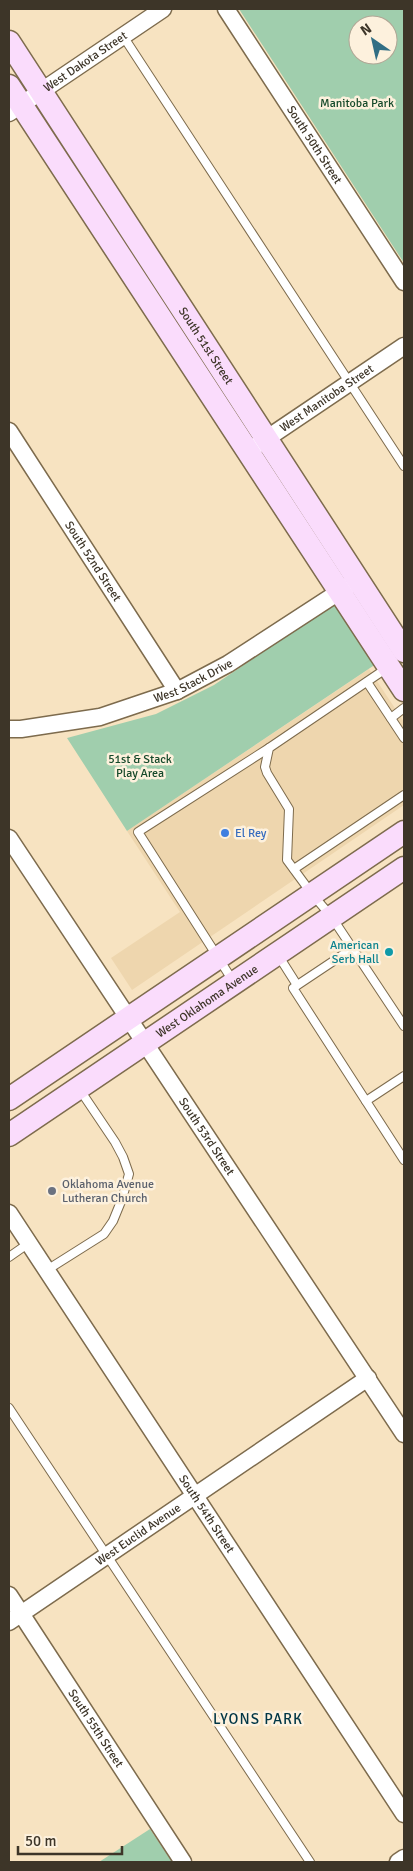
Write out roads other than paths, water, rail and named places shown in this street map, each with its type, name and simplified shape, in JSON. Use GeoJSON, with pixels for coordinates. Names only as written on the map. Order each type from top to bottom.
{"type":"FeatureCollection","features":[{"type":"Feature","properties":{"kind":"street","name":"West Dakota Street"},"geometry":{"type":"LineString","coordinates":[[15,109],[163,9]]}},
{"type":"Feature","properties":{"kind":"street","name":"South 50th Street"},"geometry":{"type":"LineString","coordinates":[[226,9],[404,282]]}},
{"type":"Feature","properties":{"kind":"street","name":"South 51st Street"},"geometry":{"type":"LineString","coordinates":[[9,42],[358,579],[397,660],[404,690]]}},
{"type":"Feature","properties":{"kind":"street","name":"South 51st Street"},"geometry":{"type":"LineString","coordinates":[[9,86],[15,109],[248,451],[339,591],[397,660]]}},
{"type":"Feature","properties":{"kind":"street","name":"West Manitoba Street"},"geometry":{"type":"LineString","coordinates":[[248,451],[404,346]]}},
{"type":"Feature","properties":{"kind":"street","name":"South 52nd Street"},"geometry":{"type":"LineString","coordinates":[[9,431],[177,691]]}},
{"type":"Feature","properties":{"kind":"street","name":"West Stack Drive"},"geometry":{"type":"LineString","coordinates":[[9,729],[21,729],[100,717],[177,691],[228,664],[358,579]]}},
{"type":"Feature","properties":{"kind":"street"},"geometry":{"type":"LineString","coordinates":[[9,1099],[404,832]]}},
{"type":"Feature","properties":{"kind":"street","name":"South 53rd Street"},"geometry":{"type":"LineString","coordinates":[[9,838],[404,1434]]}},
{"type":"Feature","properties":{"kind":"street","name":"West Oklahoma Avenue"},"geometry":{"type":"LineString","coordinates":[[9,1135],[404,868]]}},
{"type":"Feature","properties":{"kind":"street","name":"South 54th Street"},"geometry":{"type":"LineString","coordinates":[[9,1213],[404,1814]]}},
{"type":"Feature","properties":{"kind":"street","name":"West Euclid Avenue"},"geometry":{"type":"LineString","coordinates":[[15,1618],[368,1378]]}},
{"type":"Feature","properties":{"kind":"street","name":"South 55th Street"},"geometry":{"type":"LineString","coordinates":[[9,1595],[15,1618],[183,1862]]}},
{"type":"Feature","properties":{"kind":"street"},"geometry":{"type":"LineString","coordinates":[[398,1862],[404,1858]]}},
{"type":"Feature","properties":{"kind":"lane"},"geometry":{"type":"LineString","coordinates":[[123,36],[404,466]]}},
{"type":"Feature","properties":{"kind":"lane"},"geometry":{"type":"LineString","coordinates":[[234,982],[138,832],[269,748],[397,660]]}},
{"type":"Feature","properties":{"kind":"lane"},"geometry":{"type":"LineString","coordinates":[[367,682],[404,738]]}},
{"type":"Feature","properties":{"kind":"lane"},"geometry":{"type":"LineString","coordinates":[[391,718],[404,708]]}},
{"type":"Feature","properties":{"kind":"lane"},"geometry":{"type":"LineString","coordinates":[[269,748],[265,766],[267,773],[288,806],[290,816],[287,860],[331,916],[404,1026]]}},
{"type":"Feature","properties":{"kind":"lane"},"geometry":{"type":"LineString","coordinates":[[294,870],[404,795]]}},
{"type":"Feature","properties":{"kind":"lane"},"geometry":{"type":"LineString","coordinates":[[353,948],[293,988],[404,1160]]}},
{"type":"Feature","properties":{"kind":"lane"},"geometry":{"type":"LineString","coordinates":[[276,954],[297,985]]}},
{"type":"Feature","properties":{"kind":"lane"},"geometry":{"type":"LineString","coordinates":[[366,1101],[404,1076]]}},
{"type":"Feature","properties":{"kind":"lane"},"geometry":{"type":"LineString","coordinates":[[47,1270],[104,1234],[113,1221],[129,1174],[115,1142],[78,1088]]}},
{"type":"Feature","properties":{"kind":"lane"},"geometry":{"type":"LineString","coordinates":[[9,1257],[30,1243]]}},
{"type":"Feature","properties":{"kind":"lane"},"geometry":{"type":"LineString","coordinates":[[9,1408],[310,1862]]}},
{"type":"Feature","properties":{"kind":"place","name":"El Rey"},"geometry":{"type":"Point","coordinates":[225,833]}},
{"type":"Feature","properties":{"kind":"place","name":"American Serb Hall"},"geometry":{"type":"Point","coordinates":[389,952]}},
{"type":"Feature","properties":{"kind":"place","name":"Oklahoma Avenue Lutheran Church"},"geometry":{"type":"Point","coordinates":[52,1191]}},
{"type":"Feature","properties":{"kind":"district","name":"LYONS PARK"},"geometry":{"type":"Point","coordinates":[258,1719]}},
{"type":"Feature","properties":{"kind":"park label","name":"Manitoba Park"},"geometry":{"type":"Point","coordinates":[357,103]}},
{"type":"Feature","properties":{"kind":"park label","name":"51st & Stack Play Area"},"geometry":{"type":"Point","coordinates":[140,766]}}]}
